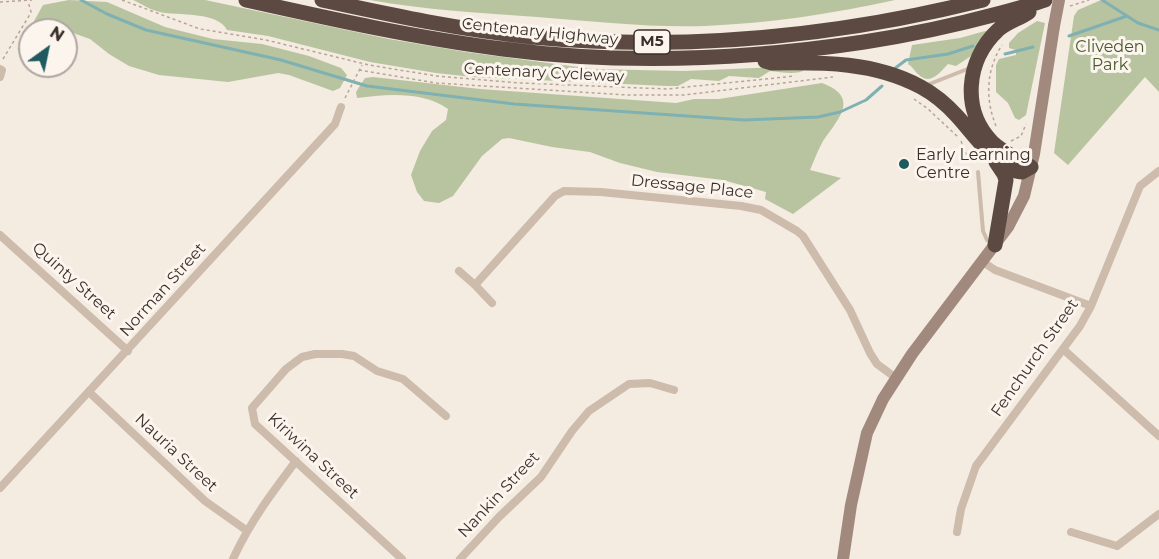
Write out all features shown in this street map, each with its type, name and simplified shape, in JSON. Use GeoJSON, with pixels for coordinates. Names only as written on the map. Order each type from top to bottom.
{"type":"FeatureCollection","features":[{"type":"Feature","properties":{"kind":"highway","name":"Centenary Highway"},"geometry":{"type":"LineString","coordinates":[[246,0],[394,33],[504,49],[626,58],[749,56],[886,38],[981,18],[1043,1]]}},
{"type":"Feature","properties":{"kind":"highway","name":"Centenary Highway"},"geometry":{"type":"LineString","coordinates":[[322,0],[412,19],[492,32],[533,37],[636,42],[698,42],[806,33],[911,16],[983,0]]}},
{"type":"Feature","properties":{"kind":"highway"},"geometry":{"type":"LineString","coordinates":[[985,148],[1015,171],[1022,172],[1031,167],[999,147],[987,136],[980,125],[970,91],[974,67],[986,44],[997,31],[1027,14],[1043,1]]}},
{"type":"Feature","properties":{"kind":"highway"},"geometry":{"type":"LineString","coordinates":[[749,56],[772,63],[820,62],[860,66],[885,72],[956,115],[985,148],[1006,180],[995,245]]}},
{"type":"Feature","properties":{"kind":"main road"},"geometry":{"type":"LineString","coordinates":[[843,559],[851,504],[867,433],[883,399],[896,378],[1008,227],[1020,207],[1031,167],[1059,0]]}},
{"type":"Feature","properties":{"kind":"street"},"geometry":{"type":"LineString","coordinates":[[0,67],[2,70],[0,77]]}},
{"type":"Feature","properties":{"kind":"street","name":"Norman Street"},"geometry":{"type":"LineString","coordinates":[[0,488],[335,124],[341,107]]}},
{"type":"Feature","properties":{"kind":"street","name":"Fenchurch Street"},"geometry":{"type":"LineString","coordinates":[[957,532],[961,509],[976,466],[1080,326],[1091,306],[1140,186],[1159,171]]}},
{"type":"Feature","properties":{"kind":"street","name":"Dressage Place"},"geometry":{"type":"LineString","coordinates":[[476,285],[555,196],[564,191],[602,192],[756,208],[803,236],[850,310],[870,353],[878,364],[896,378]]}},
{"type":"Feature","properties":{"kind":"street","name":"Quinty Street"},"geometry":{"type":"LineString","coordinates":[[0,234],[128,351]]}},
{"type":"Feature","properties":{"kind":"street"},"geometry":{"type":"LineString","coordinates":[[983,262],[996,270],[1091,306]]}},
{"type":"Feature","properties":{"kind":"street"},"geometry":{"type":"LineString","coordinates":[[459,271],[492,303]]}},
{"type":"Feature","properties":{"kind":"street"},"geometry":{"type":"LineString","coordinates":[[1063,349],[1159,436]]}},
{"type":"Feature","properties":{"kind":"street","name":"Kiriwina Street"},"geometry":{"type":"LineString","coordinates":[[402,559],[255,424],[252,408],[286,369],[302,357],[315,354],[342,354],[354,357],[370,368],[399,376],[446,416]]}},
{"type":"Feature","properties":{"kind":"street","name":"Nankin Street"},"geometry":{"type":"LineString","coordinates":[[460,559],[541,477],[572,431],[589,411],[629,384],[650,383],[674,390]]}},
{"type":"Feature","properties":{"kind":"street","name":"Nauria Street"},"geometry":{"type":"LineString","coordinates":[[89,393],[205,501],[246,530]]}},
{"type":"Feature","properties":{"kind":"street"},"geometry":{"type":"LineString","coordinates":[[233,559],[246,530],[296,461]]}},
{"type":"Feature","properties":{"kind":"street"},"geometry":{"type":"LineString","coordinates":[[1071,532],[1117,546],[1159,514]]}},
{"type":"Feature","properties":{"kind":"lane"},"geometry":{"type":"LineString","coordinates":[[918,93],[974,67]]}},
{"type":"Feature","properties":{"kind":"lane"},"geometry":{"type":"LineString","coordinates":[[978,172],[983,231],[987,240],[995,245]]}},
{"type":"Feature","properties":{"kind":"path"},"geometry":{"type":"LineString","coordinates":[[0,2],[32,0]]}},
{"type":"Feature","properties":{"kind":"path","name":"Centenary Cycleway"},"geometry":{"type":"LineString","coordinates":[[122,0],[200,29],[266,40],[362,64],[473,80],[628,88],[703,87],[802,75]]}},
{"type":"Feature","properties":{"kind":"path"},"geometry":{"type":"LineString","coordinates":[[1071,6],[1088,0]]}},
{"type":"Feature","properties":{"kind":"path"},"geometry":{"type":"LineString","coordinates":[[0,67],[9,47],[31,12],[28,1]]}},
{"type":"Feature","properties":{"kind":"path"},"geometry":{"type":"LineString","coordinates":[[998,129],[990,110],[988,89],[992,67],[1004,43]]}},
{"type":"Feature","properties":{"kind":"path"},"geometry":{"type":"LineString","coordinates":[[346,94],[362,64]]}},
{"type":"Feature","properties":{"kind":"path"},"geometry":{"type":"LineString","coordinates":[[359,70],[436,83],[627,95],[684,95],[836,77]]}},
{"type":"Feature","properties":{"kind":"path"},"geometry":{"type":"LineString","coordinates":[[918,93],[956,135],[964,146],[967,156]]}},
{"type":"Feature","properties":{"kind":"path"},"geometry":{"type":"LineString","coordinates":[[1007,140],[1015,141],[1022,136],[1028,120]]}},
{"type":"Feature","properties":{"kind":"green space"},"geometry":{"type":"Polygon","coordinates":[[[69,0],[107,2],[165,27],[213,39],[262,44],[309,56],[341,68],[347,75],[340,88],[333,91],[278,73],[228,82],[159,75],[129,66],[90,39],[78,34],[78,18],[36,18],[43,5],[69,0]]]}},
{"type":"Feature","properties":{"kind":"green space"},"geometry":{"type":"Polygon","coordinates":[[[133,0],[205,0],[389,39],[593,69],[684,71],[803,66],[806,69],[794,73],[770,71],[759,78],[729,76],[719,81],[691,79],[678,86],[473,77],[370,62],[268,36],[227,30],[222,24],[206,17],[160,12],[133,0]]]}},
{"type":"Feature","properties":{"kind":"green space"},"geometry":{"type":"Polygon","coordinates":[[[370,0],[895,0],[848,10],[777,20],[729,25],[664,26],[453,11],[370,0]]]}},
{"type":"Feature","properties":{"kind":"green space","name":"Cliveden Park"},"geometry":{"type":"Polygon","coordinates":[[[1101,0],[1159,0],[1159,92],[1145,77],[1068,165],[1054,153],[1074,16],[1078,10],[1101,0]]]}},
{"type":"Feature","properties":{"kind":"green space"},"geometry":{"type":"Polygon","coordinates":[[[1037,21],[1045,23],[1026,115],[1019,120],[1015,118],[1008,103],[996,92],[996,65],[999,59],[1016,55],[1016,50],[1009,48],[1009,43],[1018,33],[1037,21]]]}},
{"type":"Feature","properties":{"kind":"green space"},"geometry":{"type":"Polygon","coordinates":[[[987,32],[971,56],[956,66],[948,64],[932,78],[923,78],[908,64],[912,45],[960,38],[987,32]]]}},
{"type":"Feature","properties":{"kind":"green space"},"geometry":{"type":"Polygon","coordinates":[[[365,78],[480,89],[676,103],[694,99],[719,99],[822,83],[834,89],[841,96],[842,111],[822,143],[810,170],[841,178],[793,214],[765,199],[766,192],[723,180],[657,172],[620,163],[590,152],[509,138],[502,139],[482,156],[453,196],[439,203],[424,201],[417,192],[411,175],[420,151],[432,131],[446,120],[448,109],[427,99],[404,95],[357,98],[356,92],[365,78]]]}},
{"type":"Feature","properties":{"kind":"waterway"},"geometry":{"type":"LineString","coordinates":[[81,0],[107,14],[146,30],[281,60],[367,86],[514,104],[744,120],[818,117],[840,112],[866,100],[882,86]]}},
{"type":"Feature","properties":{"kind":"waterway"},"geometry":{"type":"LineString","coordinates":[[1102,0],[1138,23],[1159,30]]}},
{"type":"Feature","properties":{"kind":"waterway"},"geometry":{"type":"LineString","coordinates":[[1069,36],[1127,16]]}},
{"type":"Feature","properties":{"kind":"waterway"},"geometry":{"type":"LineString","coordinates":[[894,69],[906,60],[948,54],[973,46]]}},
{"type":"Feature","properties":{"kind":"waterway"},"geometry":{"type":"LineString","coordinates":[[1005,54],[1033,47]]}},
{"type":"Feature","properties":{"kind":"place","name":"Early Learning Centre"},"geometry":{"type":"Point","coordinates":[904,164]}}]}
